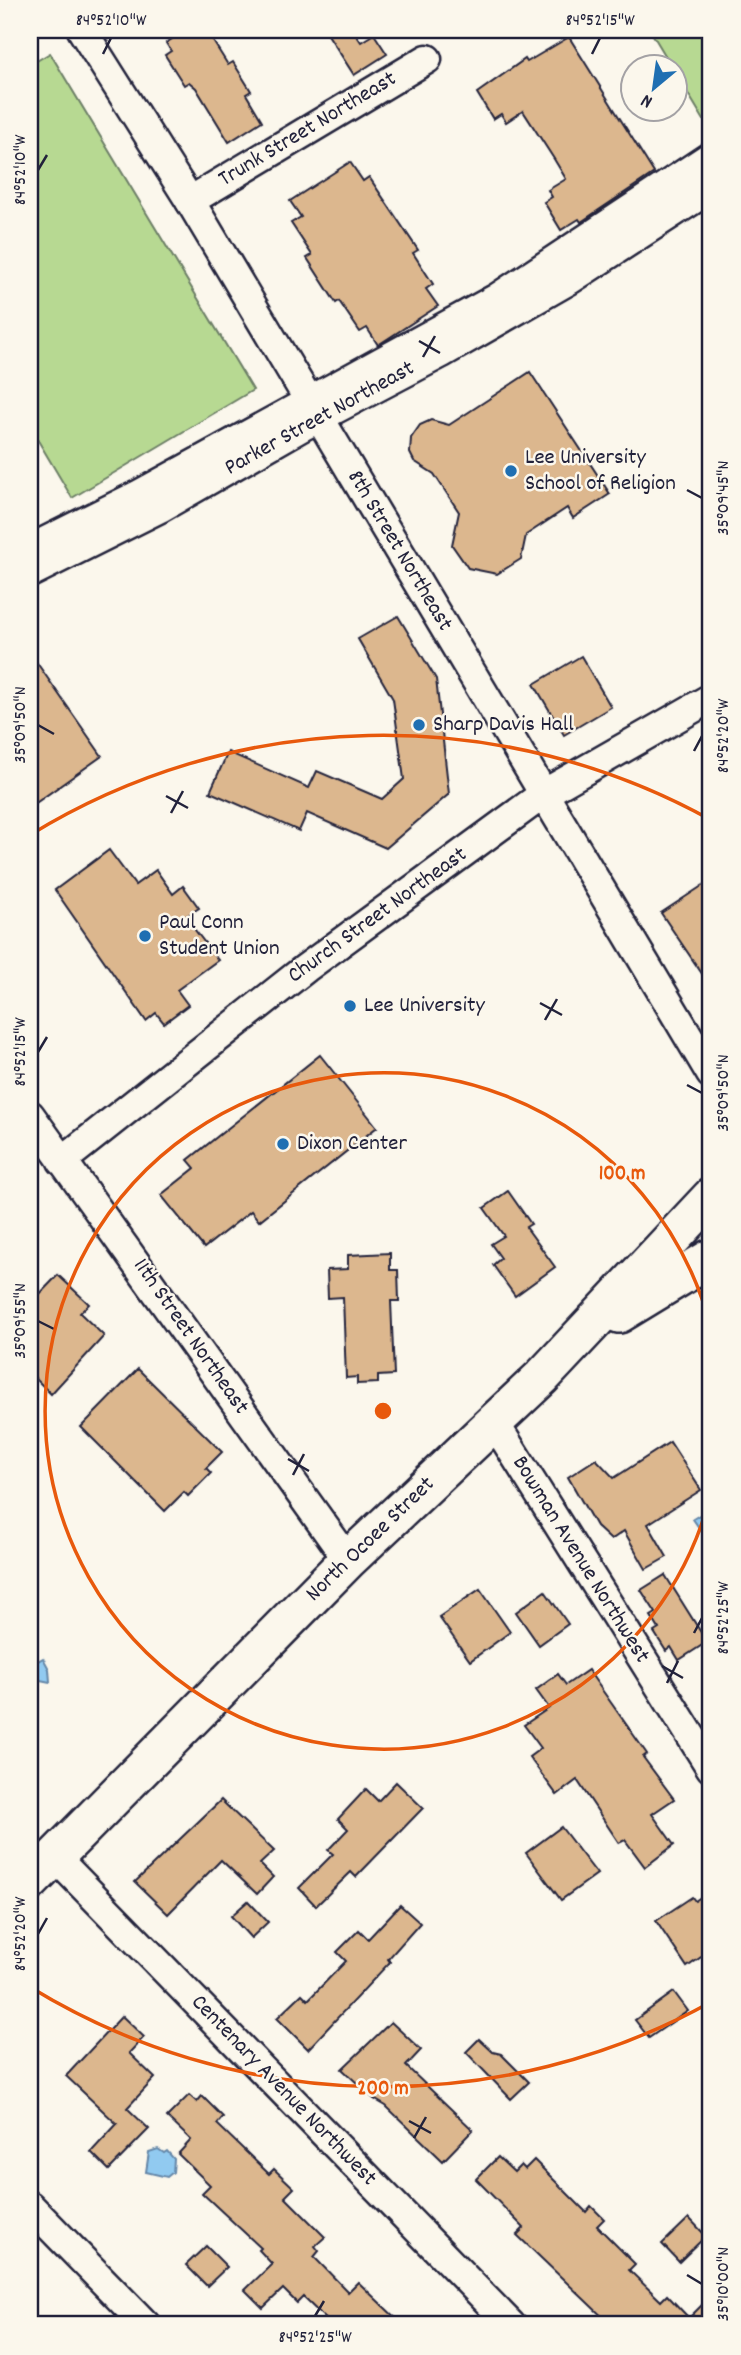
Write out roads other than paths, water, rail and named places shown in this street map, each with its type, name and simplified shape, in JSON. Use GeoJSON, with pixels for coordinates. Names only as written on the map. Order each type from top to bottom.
{"type":"FeatureCollection","features":[{"type":"Feature","properties":{"kind":"main road","name":"North Ocoee Street"},"geometry":{"type":"LineString","coordinates":[[42,1869],[348,1560],[542,1377],[711,1197]]}},
{"type":"Feature","properties":{"kind":"main road"},"geometry":{"type":"LineString","coordinates":[[542,1377],[627,1308],[711,1258]]}},
{"type":"Feature","properties":{"kind":"street","name":"8th Street Northeast"},"geometry":{"type":"LineString","coordinates":[[82,30],[190,201],[711,1074]]}},
{"type":"Feature","properties":{"kind":"street","name":"Trunk Street Northeast"},"geometry":{"type":"LineString","coordinates":[[190,201],[427,59]]}},
{"type":"Feature","properties":{"kind":"street","name":"Parker Street Northeast"},"geometry":{"type":"LineString","coordinates":[[30,573],[160,508],[410,346],[496,298],[711,156]]}},
{"type":"Feature","properties":{"kind":"street","name":"Parker Street Northeast"},"geometry":{"type":"LineString","coordinates":[[30,549],[313,409],[442,353],[571,279],[711,188]]}},
{"type":"Feature","properties":{"kind":"street","name":"Church Street Northeast"},"geometry":{"type":"LineString","coordinates":[[62,1161],[306,968],[545,793],[711,698]]}},
{"type":"Feature","properties":{"kind":"street","name":"11th Street Northeast"},"geometry":{"type":"LineString","coordinates":[[30,1115],[348,1560]]}},
{"type":"Feature","properties":{"kind":"street","name":"Bowman Avenue Northwest"},"geometry":{"type":"LineString","coordinates":[[494,1422],[711,1768]]}},
{"type":"Feature","properties":{"kind":"street","name":"Centenary Avenue Northwest"},"geometry":{"type":"LineString","coordinates":[[42,1869],[511,2325]]}},
{"type":"Feature","properties":{"kind":"street"},"geometry":{"type":"LineString","coordinates":[[30,2206],[146,2325]]}},
{"type":"Feature","properties":{"kind":"water"},"geometry":{"type":"Polygon","coordinates":[[[706,1511],[711,1518],[711,1545],[693,1519],[706,1511]]]}},
{"type":"Feature","properties":{"kind":"water"},"geometry":{"type":"Polygon","coordinates":[[[43,1658],[49,1669],[50,1682],[30,1678],[32,1664],[43,1658]]]}},
{"type":"Feature","properties":{"kind":"water"},"geometry":{"type":"Polygon","coordinates":[[[158,2149],[164,2153],[167,2151],[174,2159],[173,2172],[167,2177],[146,2172],[149,2152],[158,2149]]]}},
{"type":"Feature","properties":{"kind":"place","name":"Lee University School of Religion"},"geometry":{"type":"Point","coordinates":[511,471]}},
{"type":"Feature","properties":{"kind":"place","name":"Sharp Davis Hall"},"geometry":{"type":"Point","coordinates":[419,725]}},
{"type":"Feature","properties":{"kind":"place","name":"Paul Conn Student Union"},"geometry":{"type":"Point","coordinates":[145,936]}},
{"type":"Feature","properties":{"kind":"place","name":"Lee University"},"geometry":{"type":"Point","coordinates":[350,1006]}},
{"type":"Feature","properties":{"kind":"place","name":"Dixon Center"},"geometry":{"type":"Point","coordinates":[283,1144]}}]}
